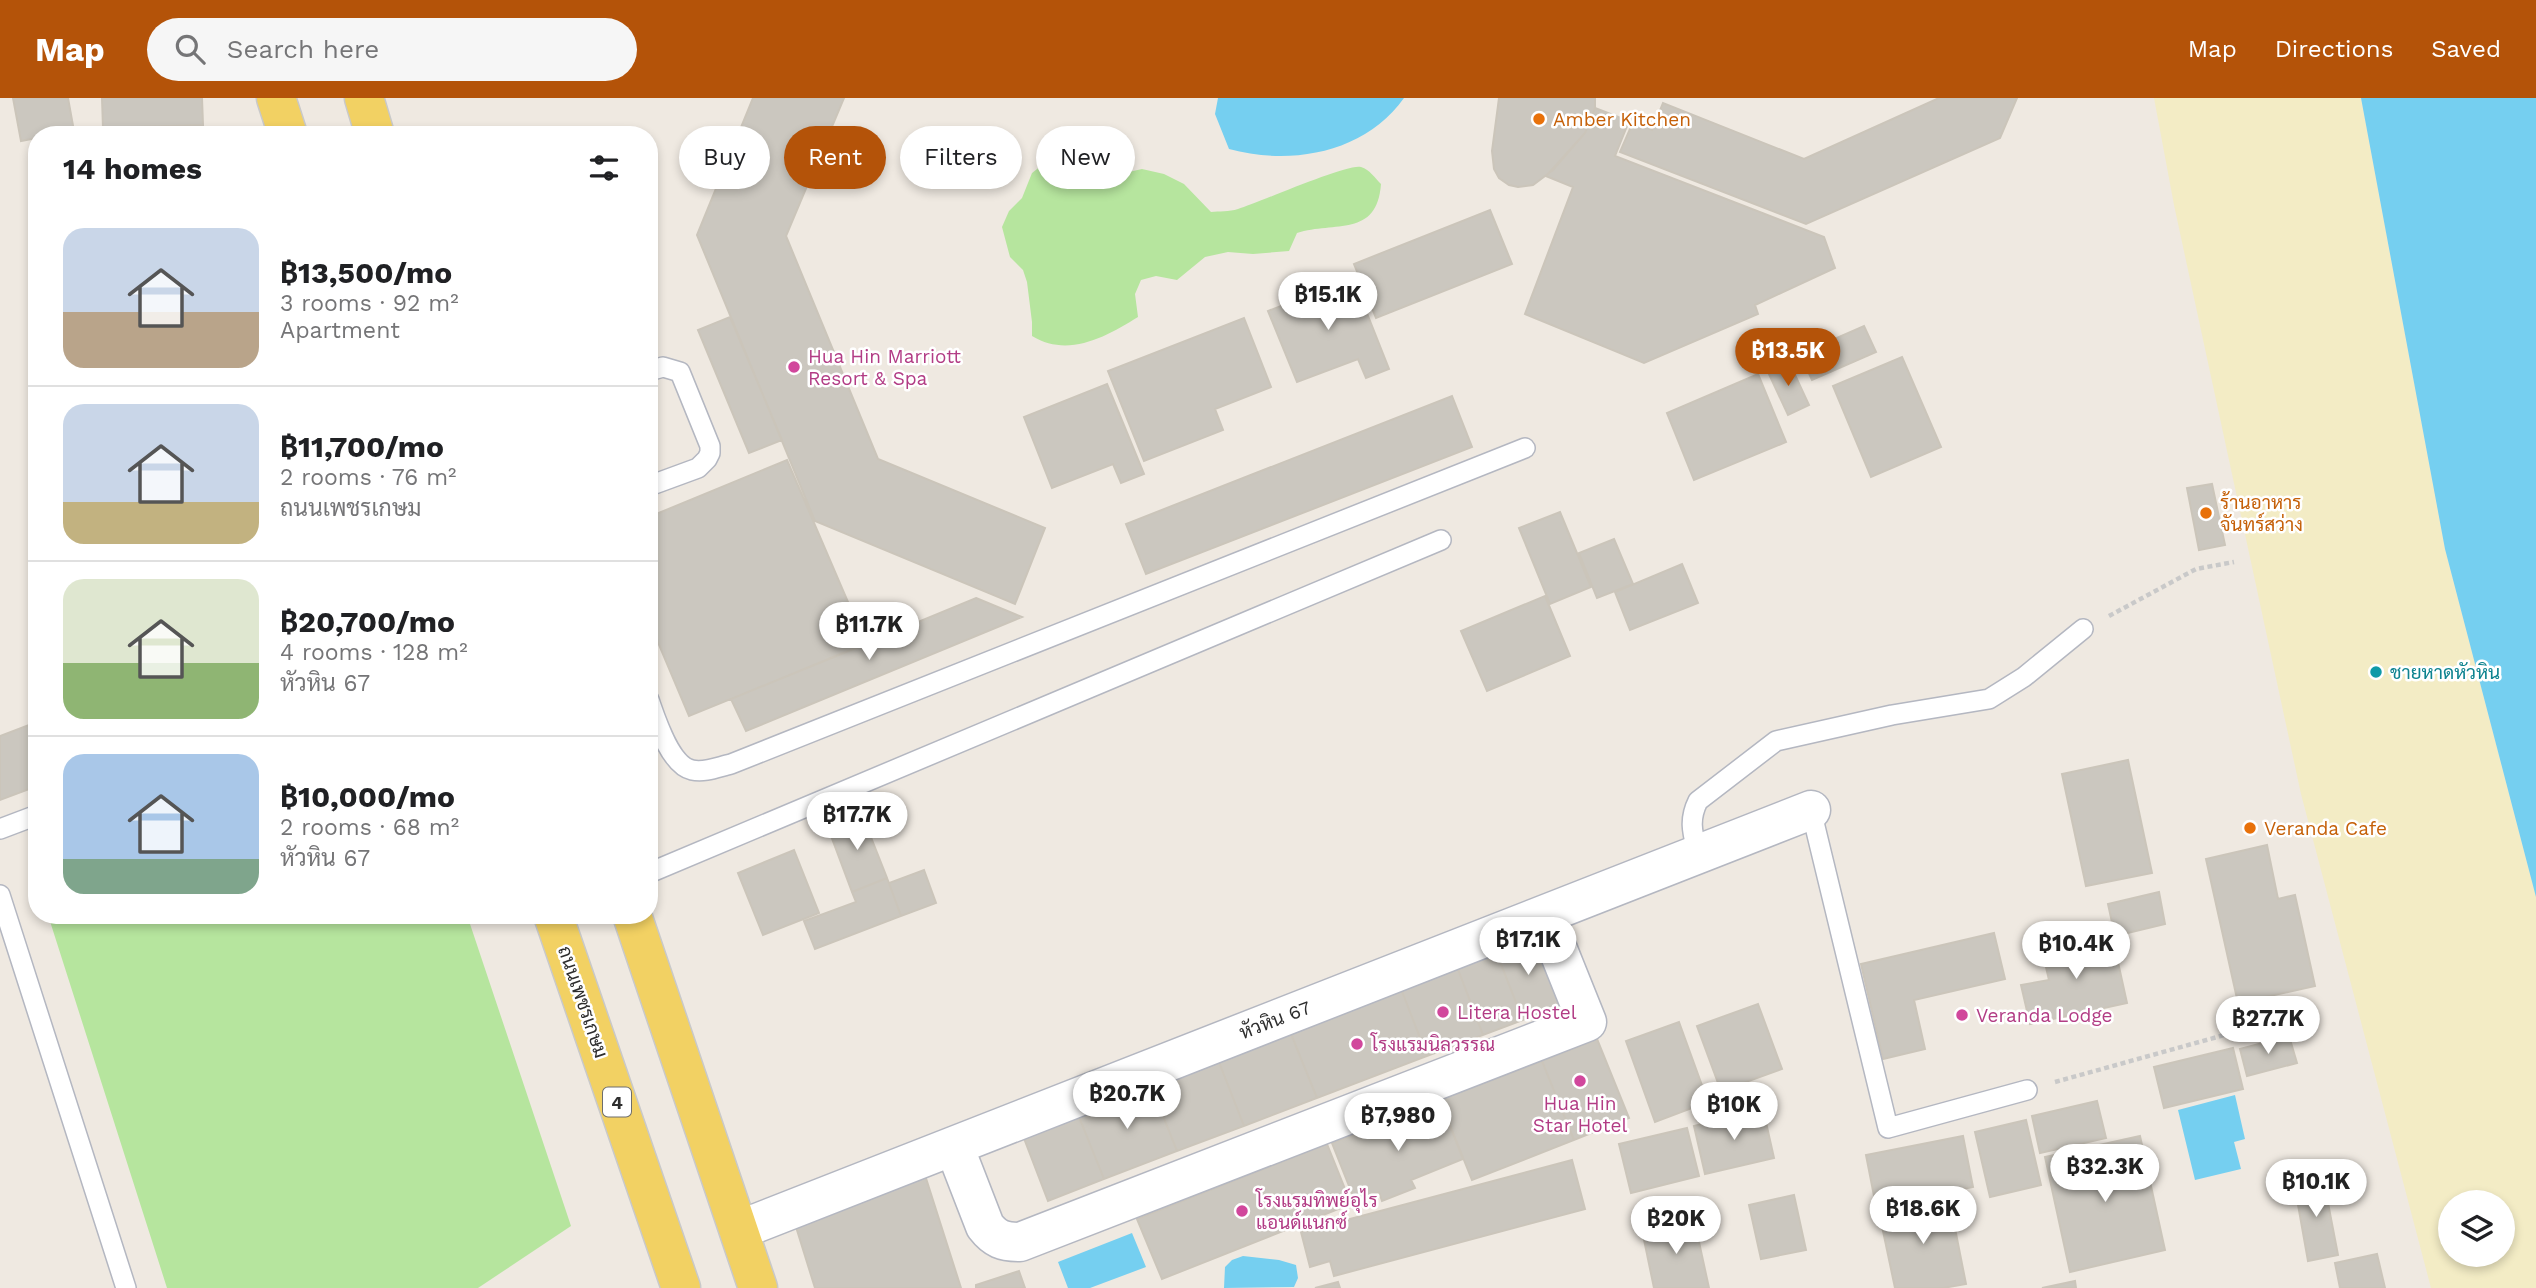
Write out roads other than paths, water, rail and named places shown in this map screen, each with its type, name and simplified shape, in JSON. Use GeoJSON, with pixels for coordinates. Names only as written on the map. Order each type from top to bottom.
{"type":"FeatureCollection","features":[{"type":"Feature","properties":{"kind":"main road"},"geometry":{"type":"LineString","coordinates":[[276,98],[285,126]]}},
{"type":"Feature","properties":{"kind":"main road"},"geometry":{"type":"LineString","coordinates":[[364,98],[372,126]]}},
{"type":"Feature","properties":{"kind":"main road","name":"ถนนเพชรเกษม"},"geometry":{"type":"LineString","coordinates":[[556,924],[681,1288]]}},
{"type":"Feature","properties":{"kind":"main road"},"geometry":{"type":"LineString","coordinates":[[635,924],[758,1288]]}},
{"type":"Feature","properties":{"kind":"street","name":"หัวหิน 67"},"geometry":{"type":"LineString","coordinates":[[739,1230],[1811,810]]}},
{"type":"Feature","properties":{"kind":"street"},"geometry":{"type":"LineString","coordinates":[[954,1146],[985,1226],[994,1237],[1006,1242],[1020,1242],[1587,1022],[1544,915]]}},
{"type":"Feature","properties":{"kind":"lane"},"geometry":{"type":"LineString","coordinates":[[658,368],[663,367],[680,372],[710,446],[707,459],[698,468],[658,483]]}},
{"type":"Feature","properties":{"kind":"lane"},"geometry":{"type":"LineString","coordinates":[[658,725],[676,760],[689,770],[703,771],[730,764],[1525,448]]}},
{"type":"Feature","properties":{"kind":"lane"},"geometry":{"type":"LineString","coordinates":[[658,869],[1441,540]]}},
{"type":"Feature","properties":{"kind":"lane"},"geometry":{"type":"LineString","coordinates":[[1698,855],[1691,827],[1691,815],[1698,802],[1776,741],[1892,715],[1989,699],[2024,677],[2083,629]]}},
{"type":"Feature","properties":{"kind":"lane"},"geometry":{"type":"LineString","coordinates":[[1811,810],[1888,1128],[2027,1090]]}},
{"type":"Feature","properties":{"kind":"lane"},"geometry":{"type":"LineString","coordinates":[[0,830],[28,819]]}},
{"type":"Feature","properties":{"kind":"lane"},"geometry":{"type":"LineString","coordinates":[[0,895],[126,1288]]}},
{"type":"Feature","properties":{"kind":"water"},"geometry":{"type":"Polygon","coordinates":[[[1218,98],[1404,98],[1388,117],[1369,132],[1348,143],[1301,155],[1277,156],[1229,149],[1215,114],[1218,98]]]}},
{"type":"Feature","properties":{"kind":"water"},"geometry":{"type":"Polygon","coordinates":[[[2361,98],[2536,98],[2536,897],[2445,549],[2361,98]]]}},
{"type":"Feature","properties":{"kind":"water"},"geometry":{"type":"Polygon","coordinates":[[[2235,1095],[2245,1139],[2234,1142],[2241,1169],[2195,1180],[2178,1110],[2235,1095]]]}},
{"type":"Feature","properties":{"kind":"water"},"geometry":{"type":"Polygon","coordinates":[[[1132,1233],[1146,1267],[1090,1288],[1068,1288],[1058,1262],[1132,1233]]]}},
{"type":"Feature","properties":{"kind":"water"},"geometry":{"type":"Polygon","coordinates":[[[1243,1256],[1296,1265],[1298,1278],[1294,1287],[1224,1288],[1225,1267],[1232,1260],[1243,1256]]]}},
{"type":"Feature","properties":{"kind":"place","name":"Amber Kitchen"},"geometry":{"type":"Point","coordinates":[1539,119]}},
{"type":"Feature","properties":{"kind":"place","name":"Hua Hin Marriott Resort & Spa"},"geometry":{"type":"Point","coordinates":[794,367]}},
{"type":"Feature","properties":{"kind":"place","name":"ร้านอาหาร จันทร์สว่าง"},"geometry":{"type":"Point","coordinates":[2206,513]}},
{"type":"Feature","properties":{"kind":"place","name":"ชายหาดหัวหิน"},"geometry":{"type":"Point","coordinates":[2376,672]}},
{"type":"Feature","properties":{"kind":"place","name":"Veranda Cafe"},"geometry":{"type":"Point","coordinates":[2250,828]}},
{"type":"Feature","properties":{"kind":"place","name":"Litera Hostel"},"geometry":{"type":"Point","coordinates":[1443,1012]}},
{"type":"Feature","properties":{"kind":"place","name":"Veranda Lodge"},"geometry":{"type":"Point","coordinates":[1962,1015]}},
{"type":"Feature","properties":{"kind":"place","name":"โรงแรมนิลวรรณ"},"geometry":{"type":"Point","coordinates":[1357,1044]}},
{"type":"Feature","properties":{"kind":"place","name":"Hua Hin Star Hotel"},"geometry":{"type":"Point","coordinates":[1580,1081]}},
{"type":"Feature","properties":{"kind":"place","name":"โรงแรมทิพย์อุไร แอนด์แนกซ์"},"geometry":{"type":"Point","coordinates":[1242,1211]}}]}
